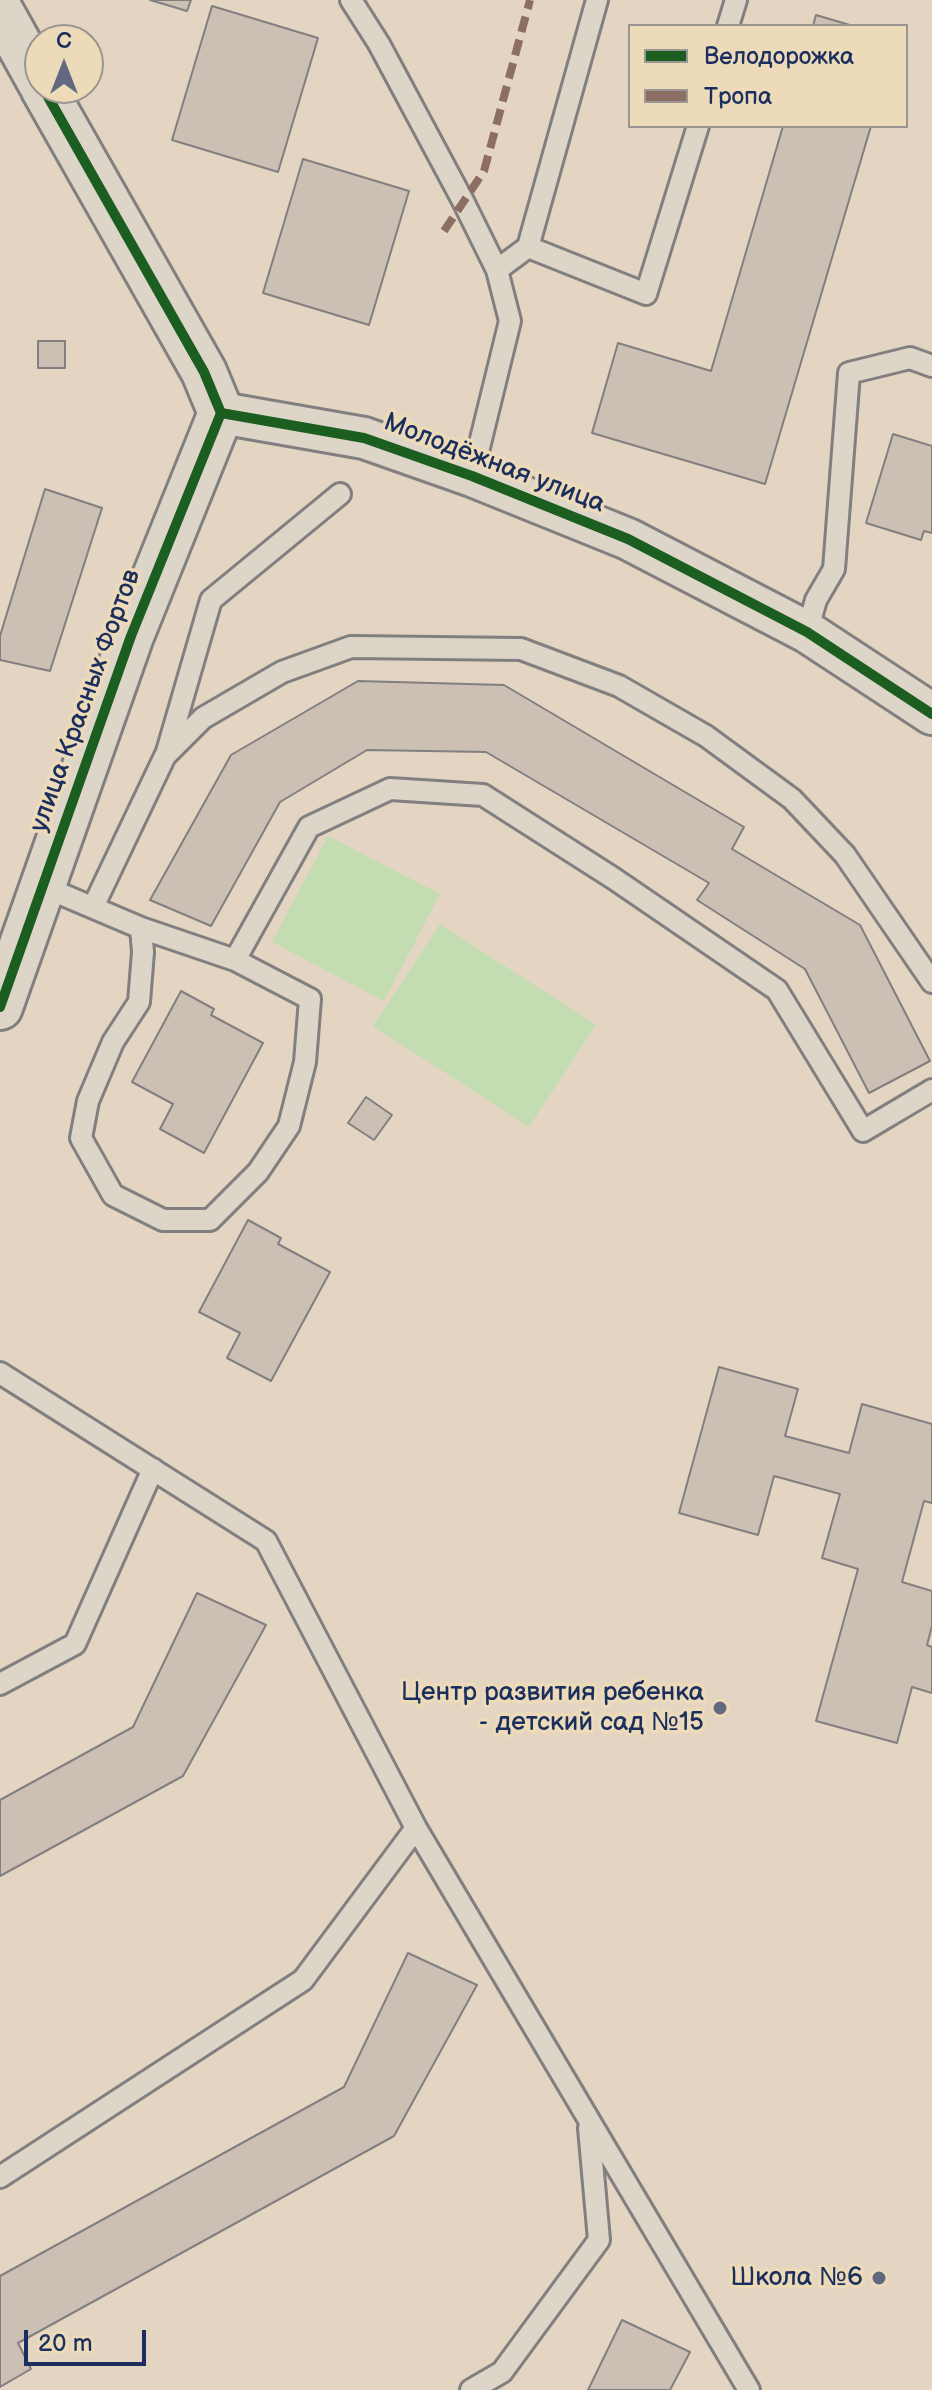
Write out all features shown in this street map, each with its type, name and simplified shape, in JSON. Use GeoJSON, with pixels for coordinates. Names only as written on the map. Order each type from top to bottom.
{"type":"FeatureCollection","features":[{"type":"Feature","properties":{"kind":"street"},"geometry":{"type":"LineString","coordinates":[[5,33],[24,60]]}},
{"type":"Feature","properties":{"kind":"street"},"geometry":{"type":"LineString","coordinates":[[52,104],[204,372],[221,413]]}},
{"type":"Feature","properties":{"kind":"street","name":"Молодёжная улица"},"geometry":{"type":"LineString","coordinates":[[221,413],[364,438],[472,476],[628,539],[807,632],[932,714]]}},
{"type":"Feature","properties":{"kind":"street","name":"улица Красных Фортов"},"geometry":{"type":"LineString","coordinates":[[0,1007],[131,636],[221,413]]}},
{"type":"Feature","properties":{"kind":"lane"},"geometry":{"type":"LineString","coordinates":[[351,0],[379,44],[497,270],[510,321],[472,476]]}},
{"type":"Feature","properties":{"kind":"lane"},"geometry":{"type":"LineString","coordinates":[[497,270],[528,247],[597,0]]}},
{"type":"Feature","properties":{"kind":"lane"},"geometry":{"type":"LineString","coordinates":[[729,24],[736,0]]}},
{"type":"Feature","properties":{"kind":"lane"},"geometry":{"type":"LineString","coordinates":[[528,247],[646,294],[697,128]]}},
{"type":"Feature","properties":{"kind":"lane"},"geometry":{"type":"LineString","coordinates":[[807,632],[816,600],[834,569],[849,373],[910,358],[932,366]]}},
{"type":"Feature","properties":{"kind":"lane"},"geometry":{"type":"LineString","coordinates":[[93,907],[165,756],[211,600],[340,494]]}},
{"type":"Feature","properties":{"kind":"lane"},"geometry":{"type":"LineString","coordinates":[[165,756],[203,718],[282,672],[351,647],[521,649],[619,686],[706,736],[792,799],[845,855],[932,982]]}},
{"type":"Feature","properties":{"kind":"lane"},"geometry":{"type":"LineString","coordinates":[[235,960],[309,827],[390,789],[483,795],[613,878],[777,990],[863,1131],[932,1090]]}},
{"type":"Feature","properties":{"kind":"lane"},"geometry":{"type":"LineString","coordinates":[[42,886],[141,928],[235,960],[310,999],[305,1062],[289,1126],[258,1172],[210,1220],[163,1220],[113,1195],[81,1138],[88,1101],[113,1042],[139,1002],[141,928]]}},
{"type":"Feature","properties":{"kind":"lane"},"geometry":{"type":"LineString","coordinates":[[0,1373],[266,1541],[416,1828],[749,2390]]}},
{"type":"Feature","properties":{"kind":"lane"},"geometry":{"type":"LineString","coordinates":[[0,1684],[75,1644],[153,1469]]}},
{"type":"Feature","properties":{"kind":"lane"},"geometry":{"type":"LineString","coordinates":[[0,2177],[303,1980],[416,1828]]}},
{"type":"Feature","properties":{"kind":"lane"},"geometry":{"type":"LineString","coordinates":[[471,2390],[502,2372],[599,2240],[588,2120]]}},
{"type":"Feature","properties":{"kind":"green space"},"geometry":{"type":"Polygon","coordinates":[[[328,836],[440,894],[384,1001],[272,942],[328,836]]]}},
{"type":"Feature","properties":{"kind":"green space"},"geometry":{"type":"Polygon","coordinates":[[[440,924],[596,1025],[529,1127],[373,1026],[440,924]]]}},
{"type":"Feature","properties":{"kind":"building"},"geometry":{"type":"Polygon","coordinates":[[[150,0],[191,0],[187,11],[150,0]]]}},
{"type":"Feature","properties":{"kind":"building"},"geometry":{"type":"Polygon","coordinates":[[[212,6],[318,38],[278,172],[172,140],[212,6]]]}},
{"type":"Feature","properties":{"kind":"building"},"geometry":{"type":"Polygon","coordinates":[[[816,15],[846,24],[814,24],[816,15]]]}},
{"type":"Feature","properties":{"kind":"building"},"geometry":{"type":"Polygon","coordinates":[[[782,128],[870,128],[765,484],[592,433],[618,343],[711,371],[782,128]]]}},
{"type":"Feature","properties":{"kind":"building"},"geometry":{"type":"Polygon","coordinates":[[[303,159],[409,191],[369,325],[263,293],[303,159]]]}},
{"type":"Feature","properties":{"kind":"building"},"geometry":{"type":"Polygon","coordinates":[[[38,341],[65,341],[65,368],[38,368],[38,341]]]}},
{"type":"Feature","properties":{"kind":"building"},"geometry":{"type":"Polygon","coordinates":[[[893,434],[932,446],[932,533],[924,531],[921,540],[866,523],[893,434]]]}},
{"type":"Feature","properties":{"kind":"building"},"geometry":{"type":"Polygon","coordinates":[[[45,489],[102,508],[50,671],[0,660],[0,636],[45,489]]]}},
{"type":"Feature","properties":{"kind":"building"},"geometry":{"type":"Polygon","coordinates":[[[358,681],[504,685],[744,827],[732,849],[860,925],[930,1061],[869,1093],[805,969],[697,900],[709,883],[486,752],[367,750],[280,802],[211,926],[150,900],[231,755],[358,681]]]}},
{"type":"Feature","properties":{"kind":"building"},"geometry":{"type":"Polygon","coordinates":[[[181,991],[214,1009],[211,1015],[263,1043],[204,1153],[160,1129],[173,1104],[132,1082],[181,991]]]}},
{"type":"Feature","properties":{"kind":"building"},"geometry":{"type":"Polygon","coordinates":[[[366,1097],[392,1115],[374,1140],[348,1123],[366,1097]]]}},
{"type":"Feature","properties":{"kind":"building"},"geometry":{"type":"Polygon","coordinates":[[[248,1220],[281,1238],[278,1244],[330,1272],[271,1381],[227,1358],[240,1333],[199,1312],[248,1220]]]}},
{"type":"Feature","properties":{"kind":"building"},"geometry":{"type":"Polygon","coordinates":[[[719,1367],[798,1389],[785,1436],[849,1453],[862,1404],[932,1424],[932,1503],[924,1501],[902,1582],[932,1591],[932,1626],[927,1645],[932,1647],[932,1693],[912,1687],[897,1743],[816,1721],[858,1569],[822,1558],[840,1494],[774,1476],[758,1535],[679,1513],[719,1367]]]}},
{"type":"Feature","properties":{"kind":"building"},"geometry":{"type":"Polygon","coordinates":[[[197,1593],[266,1625],[183,1776],[0,1876],[0,1800],[133,1727],[197,1593]]]}},
{"type":"Feature","properties":{"kind":"building"},"geometry":{"type":"Polygon","coordinates":[[[408,1953],[477,1985],[394,2136],[18,2343],[31,2369],[0,2387],[0,2276],[344,2087],[408,1953]]]}},
{"type":"Feature","properties":{"kind":"building"},"geometry":{"type":"Polygon","coordinates":[[[622,2320],[690,2352],[670,2390],[588,2390],[622,2320]]]}},
{"type":"Feature","properties":{"kind":"marked path"},"geometry":{"type":"LineString","coordinates":[[444,231],[484,171],[530,0]]}},
{"type":"Feature","properties":{"kind":"cycle path"},"geometry":{"type":"LineString","coordinates":[[52,104],[204,372],[221,413]]}},
{"type":"Feature","properties":{"kind":"cycle path"},"geometry":{"type":"LineString","coordinates":[[221,413],[364,438],[472,476],[628,539],[807,632],[932,714]]}},
{"type":"Feature","properties":{"kind":"cycle path"},"geometry":{"type":"LineString","coordinates":[[0,1007],[131,636],[221,413]]}},
{"type":"Feature","properties":{"kind":"place","name":"Центр развития ребенка - детский сад №15"},"geometry":{"type":"Point","coordinates":[720,1708]}},
{"type":"Feature","properties":{"kind":"place","name":"Школа №6"},"geometry":{"type":"Point","coordinates":[879,2278]}}]}
